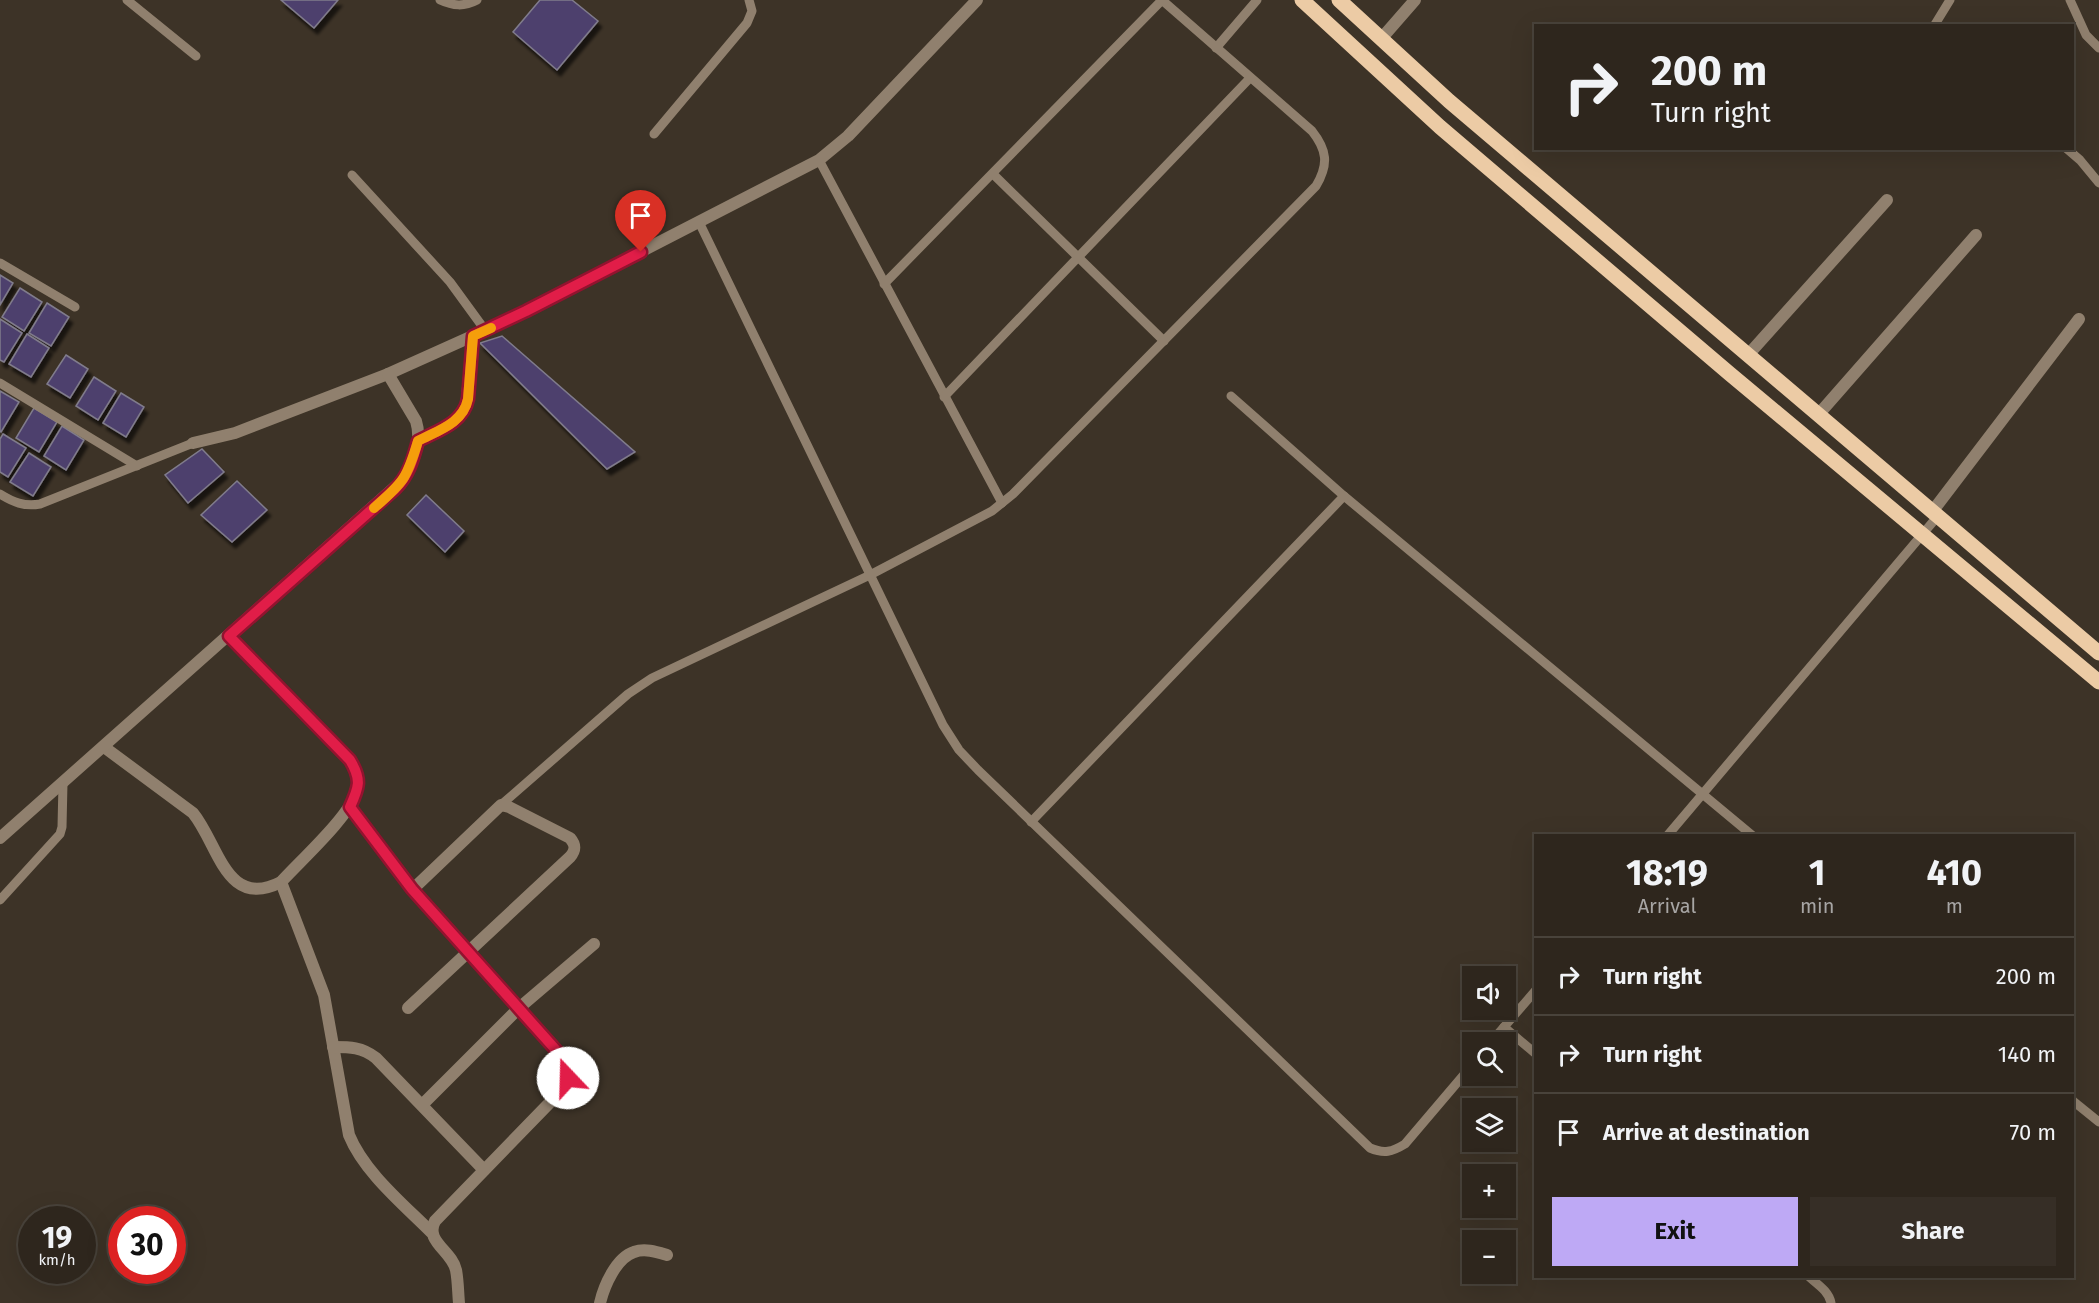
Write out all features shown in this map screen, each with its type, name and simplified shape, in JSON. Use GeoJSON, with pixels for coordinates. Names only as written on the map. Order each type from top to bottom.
{"type":"FeatureCollection","features":[{"type":"Feature","properties":{"kind":"main road"},"geometry":{"type":"LineString","coordinates":[[1302,0],[1440,127],[1730,374],[2099,682]]}},
{"type":"Feature","properties":{"kind":"main road"},"geometry":{"type":"LineString","coordinates":[[1339,0],[1449,101],[2099,653]]}},
{"type":"Feature","properties":{"kind":"street"},"geometry":{"type":"LineString","coordinates":[[194,442],[235,433],[388,374],[473,336],[819,160],[848,136],[977,0]]}},
{"type":"Feature","properties":{"kind":"street"},"geometry":{"type":"LineString","coordinates":[[1381,39],[1415,0]]}},
{"type":"Feature","properties":{"kind":"street"},"geometry":{"type":"LineString","coordinates":[[1748,356],[1887,200]]}},
{"type":"Feature","properties":{"kind":"street"},"geometry":{"type":"LineString","coordinates":[[1818,415],[1976,235]]}},
{"type":"Feature","properties":{"kind":"street"},"geometry":{"type":"LineString","coordinates":[[1935,515],[2079,320]]}},
{"type":"Feature","properties":{"kind":"street"},"geometry":{"type":"LineString","coordinates":[[418,441],[452,424],[461,416],[466,407],[473,336]]}},
{"type":"Feature","properties":{"kind":"street"},"geometry":{"type":"LineString","coordinates":[[0,838],[405,479],[418,441],[418,429],[416,421],[388,374]]}},
{"type":"Feature","properties":{"kind":"street"},"geometry":{"type":"LineString","coordinates":[[104,747],[193,813],[201,822],[229,875],[240,885],[254,890],[269,888],[281,882],[350,807],[358,789],[358,774],[350,760],[229,636]]}},
{"type":"Feature","properties":{"kind":"street"},"geometry":{"type":"LineString","coordinates":[[408,1008],[575,851],[575,844],[570,837],[501,805],[412,889]]}},
{"type":"Feature","properties":{"kind":"street"},"geometry":{"type":"LineString","coordinates":[[350,807],[412,889],[564,1059],[567,1068],[568,1078],[564,1088],[435,1221],[431,1232]]}},
{"type":"Feature","properties":{"kind":"street"},"geometry":{"type":"LineString","coordinates":[[281,882],[320,982],[349,1135],[354,1147],[367,1166],[431,1232],[434,1240],[452,1261],[456,1270],[459,1303]]}},
{"type":"Feature","properties":{"kind":"street"},"geometry":{"type":"LineString","coordinates":[[422,1105],[519,1008],[594,944]]}},
{"type":"Feature","properties":{"kind":"street"},"geometry":{"type":"LineString","coordinates":[[333,1047],[355,1047],[366,1050],[484,1170]]}},
{"type":"Feature","properties":{"kind":"street"},"geometry":{"type":"LineString","coordinates":[[600,1303],[604,1289],[621,1261],[633,1252],[647,1250],[667,1255]]}},
{"type":"Feature","properties":{"kind":"lane"},"geometry":{"type":"LineString","coordinates":[[128,0],[196,56]]}},
{"type":"Feature","properties":{"kind":"lane"},"geometry":{"type":"LineString","coordinates":[[440,0],[452,5],[464,6],[477,0]]}},
{"type":"Feature","properties":{"kind":"lane"},"geometry":{"type":"LineString","coordinates":[[654,134],[747,23],[752,11],[749,0]]}},
{"type":"Feature","properties":{"kind":"lane"},"geometry":{"type":"LineString","coordinates":[[501,805],[639,686],[652,678],[870,575],[992,511],[1002,503],[1316,186],[1322,176],[1325,158],[1322,144],[1312,131],[1162,0],[884,284]]}},
{"type":"Feature","properties":{"kind":"lane"},"geometry":{"type":"LineString","coordinates":[[1216,48],[1257,0]]}},
{"type":"Feature","properties":{"kind":"lane"},"geometry":{"type":"LineString","coordinates":[[1935,24],[1950,0]]}},
{"type":"Feature","properties":{"kind":"lane"},"geometry":{"type":"LineString","coordinates":[[2070,0],[2086,35],[2099,48]]}},
{"type":"Feature","properties":{"kind":"lane"},"geometry":{"type":"LineString","coordinates":[[944,397],[1250,78]]}},
{"type":"Feature","properties":{"kind":"lane"},"geometry":{"type":"LineString","coordinates":[[2068,150],[2099,183]]}},
{"type":"Feature","properties":{"kind":"lane"},"geometry":{"type":"LineString","coordinates":[[819,160],[1002,503]]}},
{"type":"Feature","properties":{"kind":"lane"},"geometry":{"type":"LineString","coordinates":[[993,174],[1164,341]]}},
{"type":"Feature","properties":{"kind":"lane"},"geometry":{"type":"LineString","coordinates":[[352,175],[450,282],[485,330]]}},
{"type":"Feature","properties":{"kind":"lane"},"geometry":{"type":"LineString","coordinates":[[699,222],[942,725],[959,750],[1370,1148],[1382,1153],[1394,1151],[1405,1143],[1462,1077]]}},
{"type":"Feature","properties":{"kind":"lane"},"geometry":{"type":"LineString","coordinates":[[0,264],[75,307]]}},
{"type":"Feature","properties":{"kind":"lane"},"geometry":{"type":"LineString","coordinates":[[0,383],[137,466]]}},
{"type":"Feature","properties":{"kind":"lane"},"geometry":{"type":"LineString","coordinates":[[1231,396],[1344,496],[1752,834]]}},
{"type":"Feature","properties":{"kind":"lane"},"geometry":{"type":"LineString","coordinates":[[0,494],[19,504],[31,506],[194,442]]}},
{"type":"Feature","properties":{"kind":"lane"},"geometry":{"type":"LineString","coordinates":[[1031,822],[1344,496]]}},
{"type":"Feature","properties":{"kind":"lane"},"geometry":{"type":"LineString","coordinates":[[1669,834],[1923,535],[1935,515]]}},
{"type":"Feature","properties":{"kind":"lane"},"geometry":{"type":"LineString","coordinates":[[0,900],[60,834],[63,783]]}},
{"type":"Feature","properties":{"kind":"lane"},"geometry":{"type":"LineString","coordinates":[[1500,1032],[1534,992]]}},
{"type":"Feature","properties":{"kind":"lane"},"geometry":{"type":"LineString","coordinates":[[1504,1027],[1534,1052]]}},
{"type":"Feature","properties":{"kind":"lane"},"geometry":{"type":"LineString","coordinates":[[2074,1102],[2099,1122]]}},
{"type":"Feature","properties":{"kind":"lane"},"geometry":{"type":"LineString","coordinates":[[1810,1278],[1823,1289],[1831,1299],[1831,1303]]}},
{"type":"Feature","properties":{"kind":"building"},"geometry":{"type":"Polygon","coordinates":[[[281,0],[338,0],[314,28],[281,0]]]}},
{"type":"Feature","properties":{"kind":"building"},"geometry":{"type":"Polygon","coordinates":[[[540,0],[572,0],[598,21],[557,70],[513,32],[540,0]]]}},
{"type":"Feature","properties":{"kind":"building"},"geometry":{"type":"Polygon","coordinates":[[[0,275],[13,283],[0,305],[0,275]]]}},
{"type":"Feature","properties":{"kind":"building"},"geometry":{"type":"Polygon","coordinates":[[[20,288],[42,302],[24,331],[2,317],[20,288]]]}},
{"type":"Feature","properties":{"kind":"building"},"geometry":{"type":"Polygon","coordinates":[[[47,303],[69,317],[51,346],[29,333],[47,303]]]}},
{"type":"Feature","properties":{"kind":"building"},"geometry":{"type":"Polygon","coordinates":[[[0,319],[22,333],[4,362],[0,360],[0,319]]]}},
{"type":"Feature","properties":{"kind":"building"},"geometry":{"type":"Polygon","coordinates":[[[27,334],[49,348],[31,377],[9,364],[27,334]]]}},
{"type":"Feature","properties":{"kind":"building"},"geometry":{"type":"Polygon","coordinates":[[[502,336],[635,452],[607,469],[480,343],[502,336]]]}},
{"type":"Feature","properties":{"kind":"building"},"geometry":{"type":"Polygon","coordinates":[[[66,355],[88,369],[70,398],[47,384],[66,355]]]}},
{"type":"Feature","properties":{"kind":"building"},"geometry":{"type":"Polygon","coordinates":[[[94,377],[116,391],[98,420],[76,406],[94,377]]]}},
{"type":"Feature","properties":{"kind":"building"},"geometry":{"type":"Polygon","coordinates":[[[0,391],[19,402],[1,432],[0,431],[0,391]]]}},
{"type":"Feature","properties":{"kind":"building"},"geometry":{"type":"Polygon","coordinates":[[[121,393],[144,407],[126,437],[103,423],[121,393]]]}},
{"type":"Feature","properties":{"kind":"building"},"geometry":{"type":"Polygon","coordinates":[[[34,408],[57,422],[39,452],[16,438],[34,408]]]}},
{"type":"Feature","properties":{"kind":"building"},"geometry":{"type":"Polygon","coordinates":[[[62,426],[84,440],[66,470],[44,456],[62,426]]]}},
{"type":"Feature","properties":{"kind":"building"},"geometry":{"type":"Polygon","coordinates":[[[3,434],[26,448],[8,477],[0,472],[0,439],[3,434]]]}},
{"type":"Feature","properties":{"kind":"building"},"geometry":{"type":"Polygon","coordinates":[[[202,449],[224,472],[188,503],[165,475],[202,449]]]}},
{"type":"Feature","properties":{"kind":"building"},"geometry":{"type":"Polygon","coordinates":[[[29,453],[51,467],[33,496],[10,482],[29,453]]]}},
{"type":"Feature","properties":{"kind":"building"},"geometry":{"type":"Polygon","coordinates":[[[237,481],[267,510],[232,542],[201,515],[237,481]]]}},
{"type":"Feature","properties":{"kind":"building"},"geometry":{"type":"Polygon","coordinates":[[[426,495],[464,531],[445,552],[407,515],[426,495]]]}},
{"type":"Feature","properties":{"kind":"slow traffic"},"geometry":{"type":"LineString","coordinates":[[374,508],[405,479],[418,441],[452,424],[461,416],[468,399],[473,336],[491,328]]}},
{"type":"Feature","properties":{"kind":"route"},"geometry":{"type":"LineString","coordinates":[[568,1078],[564,1059],[412,889],[350,807],[358,789],[358,774],[350,760],[229,636],[405,479],[418,441],[452,424],[461,416],[468,399],[473,336],[641,252]]}}]}
